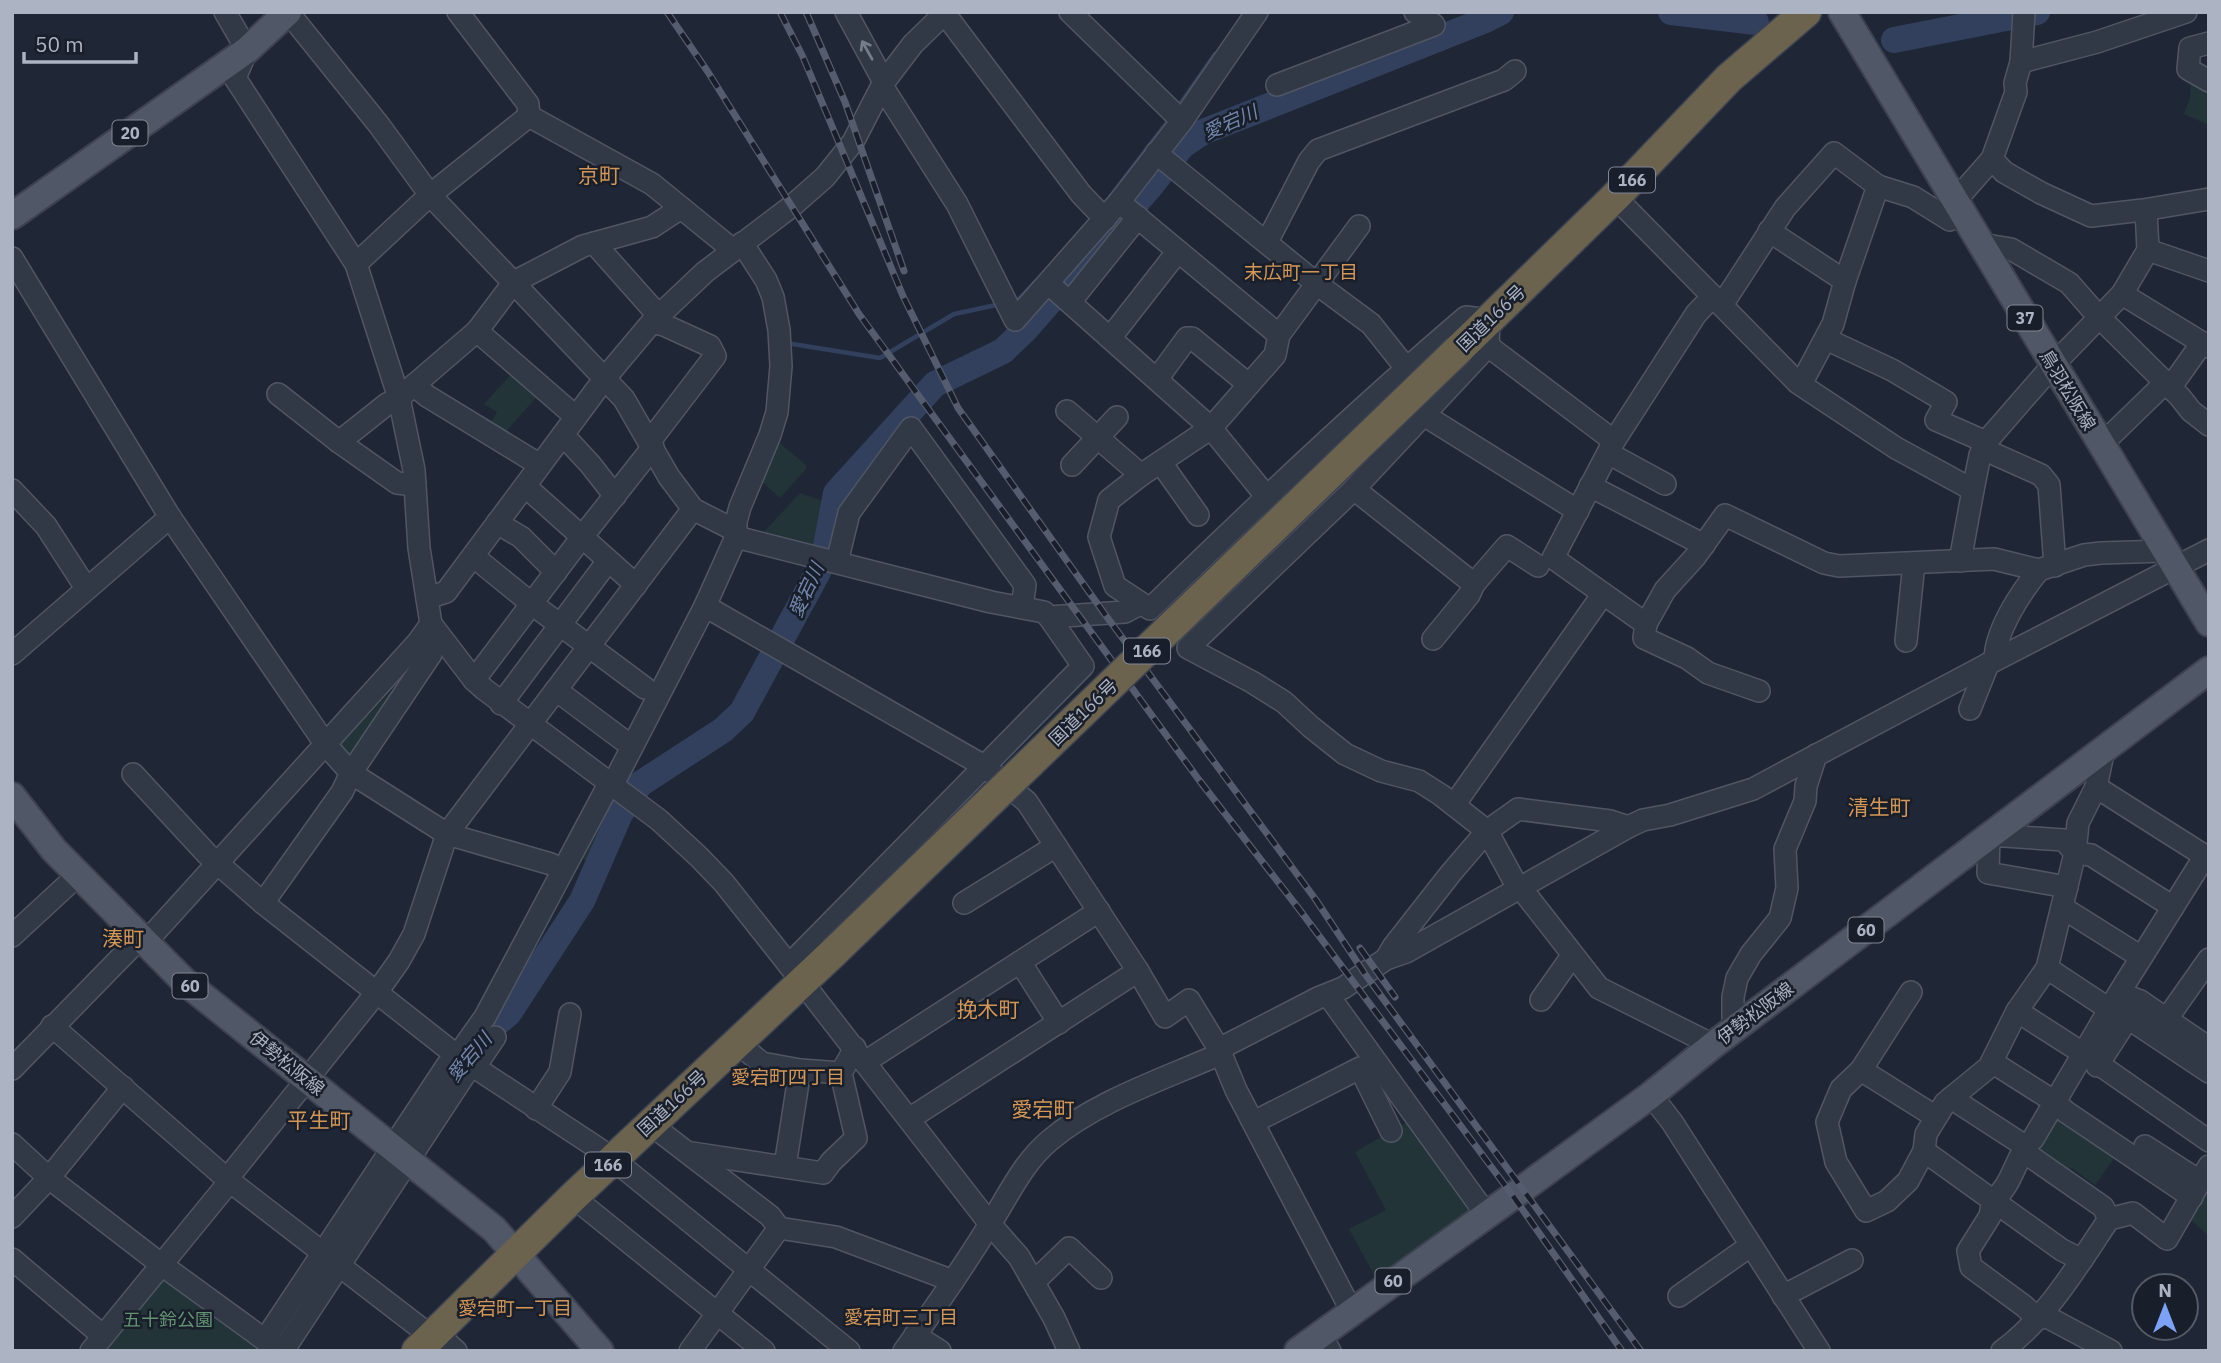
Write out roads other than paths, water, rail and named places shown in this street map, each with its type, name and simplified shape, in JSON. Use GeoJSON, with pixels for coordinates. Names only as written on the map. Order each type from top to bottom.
{"type":"FeatureCollection","features":[{"type":"Feature","properties":{"kind":"highway","name":"国道166号"},"geometry":{"type":"LineString","coordinates":[[435,1343],[516,1253],[737,1043],[795,973],[834,952],[1479,338],[1729,78],[1806,12]]}},
{"type":"Feature","properties":{"kind":"main road","name":"20"},"geometry":{"type":"LineString","coordinates":[[12,216],[247,50],[288,12]]}},
{"type":"Feature","properties":{"kind":"main road","name":"鳥羽松阪線"},"geometry":{"type":"LineString","coordinates":[[1842,12],[2209,623]]}},
{"type":"Feature","properties":{"kind":"main road","name":"伊勢松阪線"},"geometry":{"type":"LineString","coordinates":[[1298,1351],[1325,1343],[1351,1310],[1651,1095],[2209,670]]}},
{"type":"Feature","properties":{"kind":"main road","name":"伊勢松阪線"},"geometry":{"type":"LineString","coordinates":[[12,796],[54,850],[185,982],[494,1228],[600,1351]]}},
{"type":"Feature","properties":{"kind":"street"},"geometry":{"type":"LineString","coordinates":[[225,12],[247,50],[235,78],[356,264],[406,392],[419,548],[432,624],[432,654],[302,851],[263,903]]}},
{"type":"Feature","properties":{"kind":"street"},"geometry":{"type":"LineString","coordinates":[[288,12],[379,125],[430,195],[624,399],[669,477],[693,509],[736,534],[991,602],[1044,612],[1083,666],[984,766],[795,973]]}},
{"type":"Feature","properties":{"kind":"street"},"geometry":{"type":"LineString","coordinates":[[458,12],[528,104],[529,116]]}},
{"type":"Feature","properties":{"kind":"street"},"geometry":{"type":"LineString","coordinates":[[1070,12],[1176,116]]}},
{"type":"Feature","properties":{"kind":"street"},"geometry":{"type":"LineString","coordinates":[[1068,301],[1129,210],[1176,116],[1257,12]]}},
{"type":"Feature","properties":{"kind":"street"},"geometry":{"type":"LineString","coordinates":[[1277,85],[1434,25],[1415,12]]}},
{"type":"Feature","properties":{"kind":"street"},"geometry":{"type":"LineString","coordinates":[[1646,624],[1553,558],[1611,447],[1696,314],[1717,300],[1799,190],[1834,153],[1878,186],[1913,197],[1950,220],[1957,205],[1992,159],[2016,92],[2024,12]]}},
{"type":"Feature","properties":{"kind":"street"},"geometry":{"type":"LineString","coordinates":[[2021,56],[2097,42],[2186,12]]}},
{"type":"Feature","properties":{"kind":"street"},"geometry":{"type":"LineString","coordinates":[[427,598],[446,592],[605,378],[654,319],[705,272],[792,206],[825,177],[853,142],[883,84],[913,44],[946,13],[1081,194],[1101,214]]}},
{"type":"Feature","properties":{"kind":"street"},"geometry":{"type":"LineString","coordinates":[[850,14],[883,84],[957,204],[1015,320],[1049,284],[1101,214],[1129,210],[1279,335]]}},
{"type":"Feature","properties":{"kind":"street"},"geometry":{"type":"LineString","coordinates":[[2209,43],[2190,48],[2188,69],[2209,80]]}},
{"type":"Feature","properties":{"kind":"street"},"geometry":{"type":"LineString","coordinates":[[1267,242],[1309,161],[1318,150],[1504,80],[1515,71]]}},
{"type":"Feature","properties":{"kind":"street"},"geometry":{"type":"LineString","coordinates":[[356,264],[430,195],[529,116]]}},
{"type":"Feature","properties":{"kind":"street"},"geometry":{"type":"LineString","coordinates":[[466,1062],[463,1048],[485,1017],[614,787],[705,606],[736,534],[740,507],[777,412],[779,330],[773,297],[766,280],[738,247],[681,208],[652,184],[529,116]]}},
{"type":"Feature","properties":{"kind":"street"},"geometry":{"type":"LineString","coordinates":[[1157,153],[1317,284],[1371,324],[1406,368]]}},
{"type":"Feature","properties":{"kind":"street"},"geometry":{"type":"LineString","coordinates":[[1992,159],[2004,172],[2091,216],[2209,199]]}},
{"type":"Feature","properties":{"kind":"street"},"geometry":{"type":"LineString","coordinates":[[1801,384],[1833,324],[1844,281],[1878,186]]}},
{"type":"Feature","properties":{"kind":"street"},"geometry":{"type":"LineString","coordinates":[[1615,197],[1801,384],[1896,448],[1973,490]]}},
{"type":"Feature","properties":{"kind":"street"},"geometry":{"type":"LineString","coordinates":[[339,442],[406,392],[477,331],[514,282],[583,246],[652,227],[681,208]]}},
{"type":"Feature","properties":{"kind":"street"},"geometry":{"type":"LineString","coordinates":[[1960,561],[1973,490],[1985,445],[2053,365],[2122,293],[2148,250],[2146,210]]}},
{"type":"Feature","properties":{"kind":"street"},"geometry":{"type":"LineString","coordinates":[[1359,226],[1279,335],[1275,355],[1211,428],[1109,500],[1099,537],[1115,586],[1145,607],[1188,648],[1284,702],[1345,754],[1381,771],[1419,781],[1487,831],[1519,887],[1599,988],[1723,1038],[1737,978],[1751,954],[1780,918],[1787,888],[1785,849],[1805,801],[1806,786],[1816,755]]}},
{"type":"Feature","properties":{"kind":"street"},"geometry":{"type":"LineString","coordinates":[[1769,231],[1844,281]]}},
{"type":"Feature","properties":{"kind":"street"},"geometry":{"type":"LineString","coordinates":[[474,680],[615,496],[715,356],[710,346],[654,319],[594,243]]}},
{"type":"Feature","properties":{"kind":"street"},"geometry":{"type":"LineString","coordinates":[[1981,244],[2011,250],[2069,283],[2191,411],[2209,425]]}},
{"type":"Feature","properties":{"kind":"street"},"geometry":{"type":"LineString","coordinates":[[2148,250],[2209,271]]}},
{"type":"Feature","properties":{"kind":"street"},"geometry":{"type":"LineString","coordinates":[[1110,338],[1178,251]]}},
{"type":"Feature","properties":{"kind":"street"},"geometry":{"type":"LineString","coordinates":[[12,258],[170,517],[326,745],[351,773],[447,834],[551,864]]}},
{"type":"Feature","properties":{"kind":"street"},"geometry":{"type":"LineString","coordinates":[[1049,284],[1211,428],[1266,496]]}},
{"type":"Feature","properties":{"kind":"street"},"geometry":{"type":"LineString","coordinates":[[2101,445],[2168,386],[2205,345],[2122,293]]}},
{"type":"Feature","properties":{"kind":"street"},"geometry":{"type":"LineString","coordinates":[[1049,617],[1125,612],[1145,607],[1406,368],[1466,317],[1479,338],[1611,447],[1665,484]]}},
{"type":"Feature","properties":{"kind":"street"},"geometry":{"type":"LineString","coordinates":[[477,331],[576,417]]}},
{"type":"Feature","properties":{"kind":"street"},"geometry":{"type":"LineString","coordinates":[[1157,379],[1187,338],[1192,338],[1248,384]]}},
{"type":"Feature","properties":{"kind":"street"},"geometry":{"type":"LineString","coordinates":[[1188,648],[1354,489],[1424,415],[1479,338]]}},
{"type":"Feature","properties":{"kind":"street"},"geometry":{"type":"LineString","coordinates":[[1826,339],[1892,370],[1946,402],[1936,420],[2041,475],[2049,485],[2047,568]]}},
{"type":"Feature","properties":{"kind":"street"},"geometry":{"type":"LineString","coordinates":[[406,392],[427,396],[540,465]]}},
{"type":"Feature","properties":{"kind":"street"},"geometry":{"type":"LineString","coordinates":[[278,394],[397,483],[415,485]]}},
{"type":"Feature","properties":{"kind":"street"},"geometry":{"type":"LineString","coordinates":[[1067,411],[1141,475]]}},
{"type":"Feature","properties":{"kind":"street"},"geometry":{"type":"LineString","coordinates":[[1424,415],[1577,511]]}},
{"type":"Feature","properties":{"kind":"street"},"geometry":{"type":"LineString","coordinates":[[1072,465],[1117,417]]}},
{"type":"Feature","properties":{"kind":"street"},"geometry":{"type":"LineString","coordinates":[[827,560],[849,513],[911,428],[1025,585],[1022,607]]}},
{"type":"Feature","properties":{"kind":"street"},"geometry":{"type":"LineString","coordinates":[[563,435],[615,496]]}},
{"type":"Feature","properties":{"kind":"street"},"geometry":{"type":"LineString","coordinates":[[1161,463],[1198,515]]}},
{"type":"Feature","properties":{"kind":"street"},"geometry":{"type":"LineString","coordinates":[[525,486],[636,585]]}},
{"type":"Feature","properties":{"kind":"street"},"geometry":{"type":"LineString","coordinates":[[1590,486],[1704,545]]}},
{"type":"Feature","properties":{"kind":"street"},"geometry":{"type":"LineString","coordinates":[[1354,489],[1474,584]]}},
{"type":"Feature","properties":{"kind":"street"},"geometry":{"type":"LineString","coordinates":[[12,490],[46,526],[86,588]]}},
{"type":"Feature","properties":{"kind":"street"},"geometry":{"type":"LineString","coordinates":[[12,1259],[97,1343],[162,1265],[377,992],[414,934],[447,834],[693,509]]}},
{"type":"Feature","properties":{"kind":"street"},"geometry":{"type":"LineString","coordinates":[[1759,691],[1708,673],[1687,658],[1644,638],[1646,624],[1665,590],[1704,545],[1725,515],[1829,565],[1994,559],[2047,568]]}},
{"type":"Feature","properties":{"kind":"street"},"geometry":{"type":"LineString","coordinates":[[12,654],[170,517]]}},
{"type":"Feature","properties":{"kind":"street"},"geometry":{"type":"LineString","coordinates":[[497,523],[522,537],[579,598],[608,623]]}},
{"type":"Feature","properties":{"kind":"street"},"geometry":{"type":"LineString","coordinates":[[1433,639],[1469,595],[1474,584],[1507,546],[1538,566]]}},
{"type":"Feature","properties":{"kind":"street"},"geometry":{"type":"LineString","coordinates":[[940,1351],[910,1343],[990,1224],[1024,1167],[1048,1142],[1075,1122],[1219,1052],[1318,998],[1353,983],[1387,959],[1406,952],[1628,827],[1643,820],[1670,816],[1753,789],[1991,662],[2170,560],[2209,550]]}},
{"type":"Feature","properties":{"kind":"street"},"geometry":{"type":"LineString","coordinates":[[1970,709],[2019,597],[2047,568],[2084,555],[2101,553],[2170,560]]}},
{"type":"Feature","properties":{"kind":"street"},"geometry":{"type":"LineString","coordinates":[[473,556],[559,625],[645,688]]}},
{"type":"Feature","properties":{"kind":"street"},"geometry":{"type":"LineString","coordinates":[[501,704],[608,561]]}},
{"type":"Feature","properties":{"kind":"street"},"geometry":{"type":"LineString","coordinates":[[1906,642],[1914,563]]}},
{"type":"Feature","properties":{"kind":"street"},"geometry":{"type":"LineString","coordinates":[[1454,805],[1604,594]]}},
{"type":"Feature","properties":{"kind":"street"},"geometry":{"type":"LineString","coordinates":[[705,606],[984,766],[1027,802],[1138,971],[1165,1017],[1189,1000],[1219,1052],[1351,1310]]}},
{"type":"Feature","properties":{"kind":"street"},"geometry":{"type":"LineString","coordinates":[[12,1069],[52,1026],[218,865],[432,624]]}},
{"type":"Feature","properties":{"kind":"street"},"geometry":{"type":"LineString","coordinates":[[432,624],[474,680],[501,704],[659,820],[716,874],[990,1224],[1019,1257],[1034,1282],[1066,1350]]}},
{"type":"Feature","properties":{"kind":"street"},"geometry":{"type":"LineString","coordinates":[[556,690],[622,740]]}},
{"type":"Feature","properties":{"kind":"street"},"geometry":{"type":"LineString","coordinates":[[1911,992],[1861,1070],[1841,1089],[1827,1122],[1836,1162],[1866,1211],[1886,1201],[1908,1181],[1924,1151],[1926,1134],[1945,1103],[1989,1067],[2017,1011],[2048,968],[2075,853],[2078,823],[2096,787],[2104,749]]}},
{"type":"Feature","properties":{"kind":"street"},"geometry":{"type":"LineString","coordinates":[[133,774],[218,865],[263,903],[466,1062],[600,1149],[611,1161],[625,1169],[849,1351]]}},
{"type":"Feature","properties":{"kind":"street"},"geometry":{"type":"LineString","coordinates":[[2096,787],[2205,856],[2141,957],[2124,1005],[2090,1060],[2055,1102],[2025,1149],[2004,1192],[1993,1200],[1990,1216],[1968,1251],[1971,1267],[2036,1317],[2049,1318],[2111,1351]]}},
{"type":"Feature","properties":{"kind":"street"},"geometry":{"type":"LineString","coordinates":[[1387,959],[1393,947],[1487,831],[1518,809],[1610,821],[1628,827]]}},
{"type":"Feature","properties":{"kind":"street"},"geometry":{"type":"LineString","coordinates":[[2141,957],[2065,898],[1988,873],[1989,835],[2064,840],[2075,853],[2091,855],[2173,907]]}},
{"type":"Feature","properties":{"kind":"street"},"geometry":{"type":"LineString","coordinates":[[964,903],[1056,846]]}},
{"type":"Feature","properties":{"kind":"street"},"geometry":{"type":"LineString","coordinates":[[12,936],[78,875]]}},
{"type":"Feature","properties":{"kind":"street"},"geometry":{"type":"LineString","coordinates":[[737,1043],[762,1063],[800,1070],[841,1073],[860,1055],[1020,962],[1099,911]]}},
{"type":"Feature","properties":{"kind":"street"},"geometry":{"type":"LineString","coordinates":[[1542,1000],[1572,956]]}},
{"type":"Feature","properties":{"kind":"street"},"geometry":{"type":"LineString","coordinates":[[2166,1020],[2209,959]]}},
{"type":"Feature","properties":{"kind":"street"},"geometry":{"type":"LineString","coordinates":[[1020,962],[1059,1023]]}},
{"type":"Feature","properties":{"kind":"street"},"geometry":{"type":"LineString","coordinates":[[2048,968],[2124,1005],[2166,1020],[2209,1048]]}},
{"type":"Feature","properties":{"kind":"street"},"geometry":{"type":"LineString","coordinates":[[909,1119],[1138,971]]}},
{"type":"Feature","properties":{"kind":"street"},"geometry":{"type":"LineString","coordinates":[[1328,995],[1366,1063],[1391,1130]]}},
{"type":"Feature","properties":{"kind":"street"},"geometry":{"type":"LineString","coordinates":[[2124,1005],[2209,1072]]}},
{"type":"Feature","properties":{"kind":"street"},"geometry":{"type":"LineString","coordinates":[[2017,1011],[2209,1142]]}},
{"type":"Feature","properties":{"kind":"street"},"geometry":{"type":"LineString","coordinates":[[536,1109],[560,1072],[570,1014]]}},
{"type":"Feature","properties":{"kind":"street"},"geometry":{"type":"LineString","coordinates":[[52,1026],[228,1180],[332,1259],[435,1343]]}},
{"type":"Feature","properties":{"kind":"street"},"geometry":{"type":"LineString","coordinates":[[12,1144],[49,1178],[162,1265],[258,1337],[277,1348],[400,1154],[466,1062],[495,1037]]}},
{"type":"Feature","properties":{"kind":"street"},"geometry":{"type":"LineString","coordinates":[[1992,1062],[2055,1102],[2066,1112],[2201,1181]]}},
{"type":"Feature","properties":{"kind":"street"},"geometry":{"type":"LineString","coordinates":[[1254,1122],[1366,1063]]}},
{"type":"Feature","properties":{"kind":"street"},"geometry":{"type":"LineString","coordinates":[[1366,1063],[1478,1203],[1489,1213]]}},
{"type":"Feature","properties":{"kind":"street"},"geometry":{"type":"LineString","coordinates":[[785,1166],[800,1070]]}},
{"type":"Feature","properties":{"kind":"street"},"geometry":{"type":"LineString","coordinates":[[1861,1070],[1936,1117]]}},
{"type":"Feature","properties":{"kind":"street"},"geometry":{"type":"LineString","coordinates":[[690,1152],[823,1173],[856,1139],[841,1073]]}},
{"type":"Feature","properties":{"kind":"street"},"geometry":{"type":"LineString","coordinates":[[12,1217],[49,1178],[123,1087]]}},
{"type":"Feature","properties":{"kind":"street"},"geometry":{"type":"LineString","coordinates":[[1651,1095],[1672,1122],[1819,1351]]}},
{"type":"Feature","properties":{"kind":"street"},"geometry":{"type":"LineString","coordinates":[[1951,1098],[2104,1207],[2109,1219]]}},
{"type":"Feature","properties":{"kind":"street"},"geometry":{"type":"LineString","coordinates":[[650,1124],[690,1152],[770,1216],[779,1228],[836,1237],[953,1281]]}},
{"type":"Feature","properties":{"kind":"street"},"geometry":{"type":"LineString","coordinates":[[2145,1146],[2201,1181]]}},
{"type":"Feature","properties":{"kind":"street"},"geometry":{"type":"LineString","coordinates":[[1924,1151],[2062,1250],[2082,1260]]}},
{"type":"Feature","properties":{"kind":"street"},"geometry":{"type":"LineString","coordinates":[[2002,1351],[2048,1307],[2109,1219],[2133,1213],[2167,1239],[2201,1181]]}},
{"type":"Feature","properties":{"kind":"street"},"geometry":{"type":"LineString","coordinates":[[573,1197],[764,1351]]}},
{"type":"Feature","properties":{"kind":"street"},"geometry":{"type":"LineString","coordinates":[[690,1351],[779,1228]]}},
{"type":"Feature","properties":{"kind":"street"},"geometry":{"type":"LineString","coordinates":[[1679,1296],[1750,1246]]}},
{"type":"Feature","properties":{"kind":"street"},"geometry":{"type":"LineString","coordinates":[[1034,1282],[1069,1248],[1101,1278]]}},
{"type":"Feature","properties":{"kind":"street"},"geometry":{"type":"LineString","coordinates":[[1783,1296],[1852,1261]]}},
{"type":"Feature","properties":{"kind":"waterway","name":"愛宕川"},"geometry":{"type":"LineString","coordinates":[[471,1055],[489,1030],[509,1013],[582,901],[620,814],[640,784],[723,730],[742,712],[818,572],[836,493],[935,384],[1003,351],[1026,329],[1150,187],[1182,146],[1203,132],[1501,12]]}},
{"type":"Feature","properties":{"kind":"waterway","name":"愛宕川"},"geometry":{"type":"LineString","coordinates":[[1671,12],[1756,22]]}},
{"type":"Feature","properties":{"kind":"waterway","name":"愛宕川"},"geometry":{"type":"LineString","coordinates":[[1894,40],[2037,12]]}},
{"type":"Feature","properties":{"kind":"waterway"},"geometry":{"type":"LineString","coordinates":[[1178,107],[1215,54]]}},
{"type":"Feature","properties":{"kind":"waterway"},"geometry":{"type":"LineString","coordinates":[[1106,202],[1171,117]]}},
{"type":"Feature","properties":{"kind":"waterway"},"geometry":{"type":"LineString","coordinates":[[1013,301],[1018,300],[1035,282]]}},
{"type":"Feature","properties":{"kind":"waterway"},"geometry":{"type":"LineString","coordinates":[[786,343],[880,358],[954,314],[1001,304]]}},
{"type":"Feature","properties":{"kind":"railway"},"geometry":{"type":"LineString","coordinates":[[667,12],[708,72],[859,314],[1199,780],[1513,1196],[1622,1351]]}},
{"type":"Feature","properties":{"kind":"railway"},"geometry":{"type":"LineString","coordinates":[[780,12],[803,57],[903,296],[958,408],[1104,613],[1316,900],[1365,974],[1641,1351]]}},
{"type":"Feature","properties":{"kind":"railway"},"geometry":{"type":"LineString","coordinates":[[806,12],[845,102],[904,271]]}},
{"type":"Feature","properties":{"kind":"railway"},"geometry":{"type":"LineString","coordinates":[[1360,948],[1395,997]]}},
{"type":"Feature","properties":{"kind":"district","name":"京町"},"geometry":{"type":"Point","coordinates":[599,175]}},
{"type":"Feature","properties":{"kind":"district","name":"末広町一丁目"},"geometry":{"type":"Point","coordinates":[1301,272]}},
{"type":"Feature","properties":{"kind":"district","name":"清生町"},"geometry":{"type":"Point","coordinates":[1879,807]}},
{"type":"Feature","properties":{"kind":"district","name":"湊町"},"geometry":{"type":"Point","coordinates":[123,938]}},
{"type":"Feature","properties":{"kind":"district","name":"挽木町"},"geometry":{"type":"Point","coordinates":[988,1009]}},
{"type":"Feature","properties":{"kind":"district","name":"愛宕町四丁目"},"geometry":{"type":"Point","coordinates":[788,1077]}},
{"type":"Feature","properties":{"kind":"district","name":"愛宕町"},"geometry":{"type":"Point","coordinates":[1043,1109]}},
{"type":"Feature","properties":{"kind":"district","name":"平生町"},"geometry":{"type":"Point","coordinates":[319,1120]}},
{"type":"Feature","properties":{"kind":"district","name":"愛宕町一丁目"},"geometry":{"type":"Point","coordinates":[515,1308]}},
{"type":"Feature","properties":{"kind":"district","name":"愛宕町三丁目"},"geometry":{"type":"Point","coordinates":[901,1317]}},
{"type":"Feature","properties":{"kind":"park label","name":"五十鈴公園"},"geometry":{"type":"Point","coordinates":[168,1319]}}]}
